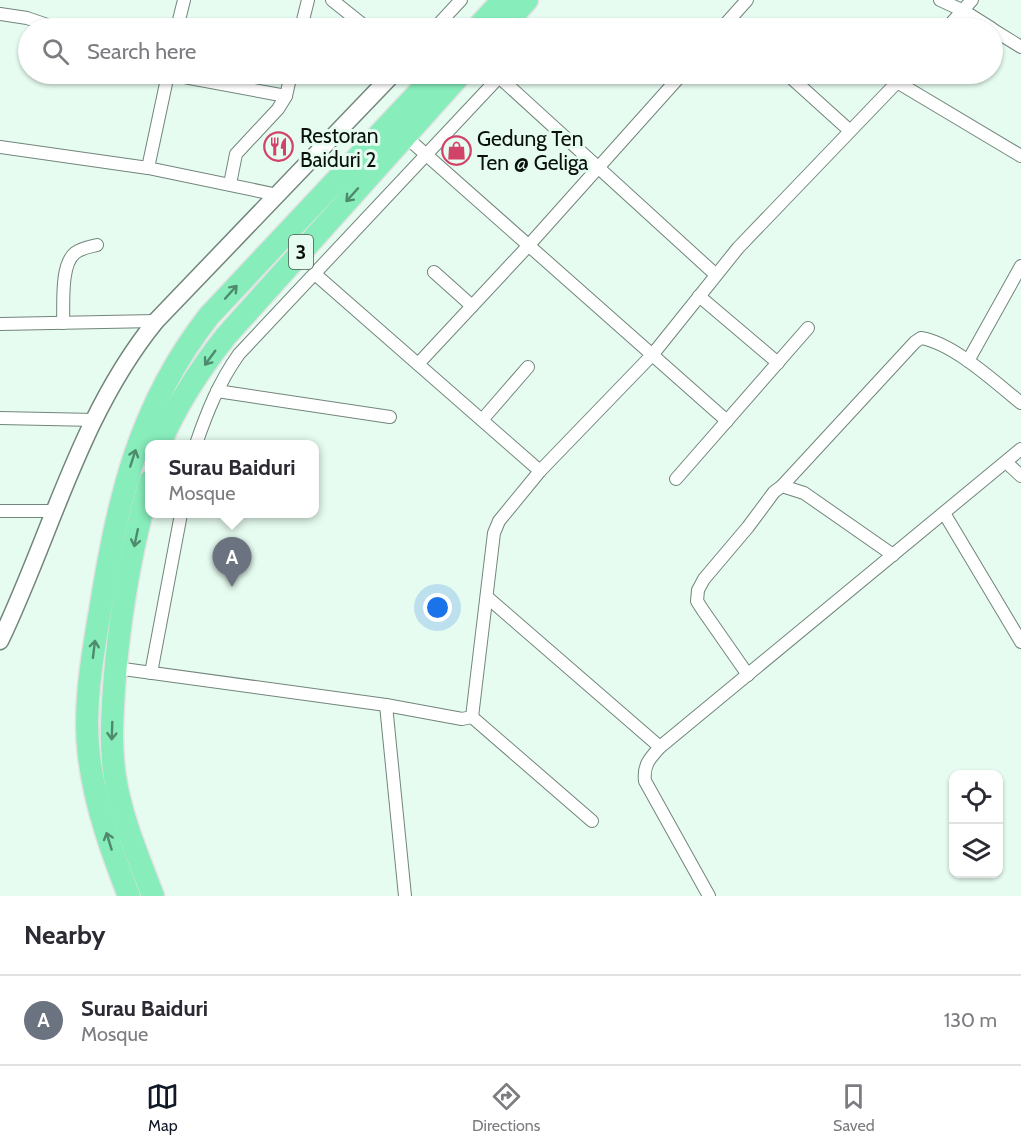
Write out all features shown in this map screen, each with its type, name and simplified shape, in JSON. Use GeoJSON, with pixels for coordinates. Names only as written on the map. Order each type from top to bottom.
{"type":"FeatureCollection","features":[{"type":"Feature","properties":{"kind":"highway"},"geometry":{"type":"LineString","coordinates":[[486,18],[503,0]]}},
{"type":"Feature","properties":{"kind":"highway"},"geometry":{"type":"LineString","coordinates":[[511,18],[527,0]]}},
{"type":"Feature","properties":{"kind":"highway","name":"3"},"geometry":{"type":"LineString","coordinates":[[129,896],[100,811],[89,754],[88,724],[94,645],[107,566],[128,475],[143,430],[177,360],[208,316],[427,84]]}},
{"type":"Feature","properties":{"kind":"highway","name":"3"},"geometry":{"type":"LineString","coordinates":[[162,440],[183,399],[215,350],[405,135],[428,84]]}},
{"type":"Feature","properties":{"kind":"highway"},"geometry":{"type":"LineString","coordinates":[[145,501],[133,550],[116,668],[112,742],[116,784],[123,812],[153,896]]}},
{"type":"Feature","properties":{"kind":"street"},"geometry":{"type":"LineString","coordinates":[[180,18],[184,0]]}},
{"type":"Feature","properties":{"kind":"street"},"geometry":{"type":"LineString","coordinates":[[304,18],[308,0]]}},
{"type":"Feature","properties":{"kind":"street"},"geometry":{"type":"LineString","coordinates":[[332,0],[354,18]]}},
{"type":"Feature","properties":{"kind":"street"},"geometry":{"type":"LineString","coordinates":[[444,18],[461,0]]}},
{"type":"Feature","properties":{"kind":"street"},"geometry":{"type":"LineString","coordinates":[[735,18],[747,0]]}},
{"type":"Feature","properties":{"kind":"street"},"geometry":{"type":"LineString","coordinates":[[940,0],[975,18]]}},
{"type":"Feature","properties":{"kind":"street"},"geometry":{"type":"LineString","coordinates":[[957,18],[972,0]]}},
{"type":"Feature","properties":{"kind":"street"},"geometry":{"type":"LineString","coordinates":[[0,14],[27,18]]}},
{"type":"Feature","properties":{"kind":"street"},"geometry":{"type":"LineString","coordinates":[[1003,36],[1021,47]]}},
{"type":"Feature","properties":{"kind":"street"},"geometry":{"type":"LineString","coordinates":[[148,168],[166,84]]}},
{"type":"Feature","properties":{"kind":"street"},"geometry":{"type":"LineString","coordinates":[[222,84],[286,96]]}},
{"type":"Feature","properties":{"kind":"street"},"geometry":{"type":"LineString","coordinates":[[230,184],[236,154],[278,109],[286,96],[289,84]]}},
{"type":"Feature","properties":{"kind":"street"},"geometry":{"type":"LineString","coordinates":[[0,641],[5,622],[73,466],[119,374],[142,338],[383,84]]}},
{"type":"Feature","properties":{"kind":"street"},"geometry":{"type":"LineString","coordinates":[[198,440],[227,371],[240,354],[493,84]]}},
{"type":"Feature","properties":{"kind":"street"},"geometry":{"type":"LineString","coordinates":[[510,84],[715,274]]}},
{"type":"Feature","properties":{"kind":"street"},"geometry":{"type":"LineString","coordinates":[[418,364],[529,245],[673,84]]}},
{"type":"Feature","properties":{"kind":"street"},"geometry":{"type":"LineString","coordinates":[[799,84],[849,130]]}},
{"type":"Feature","properties":{"kind":"street"},"geometry":{"type":"LineString","coordinates":[[472,717],[494,533],[498,520],[540,471],[653,354],[715,274],[895,84]]}},
{"type":"Feature","properties":{"kind":"street"},"geometry":{"type":"LineString","coordinates":[[910,84],[1021,156]]}},
{"type":"Feature","properties":{"kind":"street"},"geometry":{"type":"LineString","coordinates":[[405,135],[727,421]]}},
{"type":"Feature","properties":{"kind":"street"},"geometry":{"type":"LineString","coordinates":[[0,147],[148,168],[278,195]]}},
{"type":"Feature","properties":{"kind":"street"},"geometry":{"type":"LineString","coordinates":[[63,322],[65,274],[70,258],[80,250],[97,245]]}},
{"type":"Feature","properties":{"kind":"street"},"geometry":{"type":"LineString","coordinates":[[968,361],[1021,266]]}},
{"type":"Feature","properties":{"kind":"street"},"geometry":{"type":"LineString","coordinates":[[434,272],[472,306]]}},
{"type":"Feature","properties":{"kind":"street"},"geometry":{"type":"LineString","coordinates":[[315,274],[540,471]]}},
{"type":"Feature","properties":{"kind":"street"},"geometry":{"type":"LineString","coordinates":[[699,296],[778,363]]}},
{"type":"Feature","properties":{"kind":"street"},"geometry":{"type":"LineString","coordinates":[[0,324],[156,321]]}},
{"type":"Feature","properties":{"kind":"street"},"geometry":{"type":"LineString","coordinates":[[676,480],[808,328]]}},
{"type":"Feature","properties":{"kind":"street"},"geometry":{"type":"LineString","coordinates":[[748,675],[697,601],[698,590],[704,579],[774,492],[915,342],[921,338],[930,340],[968,361],[1021,403]]}},
{"type":"Feature","properties":{"kind":"street"},"geometry":{"type":"LineString","coordinates":[[482,420],[528,367]]}},
{"type":"Feature","properties":{"kind":"street"},"geometry":{"type":"LineString","coordinates":[[217,392],[390,417]]}},
{"type":"Feature","properties":{"kind":"street"},"geometry":{"type":"LineString","coordinates":[[0,418],[95,420]]}},
{"type":"Feature","properties":{"kind":"street"},"geometry":{"type":"LineString","coordinates":[[709,896],[645,781],[645,766],[648,760],[660,747],[1021,449]]}},
{"type":"Feature","properties":{"kind":"street"},"geometry":{"type":"LineString","coordinates":[[1006,462],[1021,476]]}},
{"type":"Feature","properties":{"kind":"street"},"geometry":{"type":"LineString","coordinates":[[782,486],[804,493],[893,555]]}},
{"type":"Feature","properties":{"kind":"street"},"geometry":{"type":"LineString","coordinates":[[0,511],[55,511]]}},
{"type":"Feature","properties":{"kind":"street"},"geometry":{"type":"LineString","coordinates":[[944,513],[1021,642]]}},
{"type":"Feature","properties":{"kind":"street"},"geometry":{"type":"LineString","coordinates":[[151,673],[181,518]]}},
{"type":"Feature","properties":{"kind":"street"},"geometry":{"type":"LineString","coordinates":[[487,597],[660,747]]}},
{"type":"Feature","properties":{"kind":"street"},"geometry":{"type":"LineString","coordinates":[[1009,622],[1021,616]]}},
{"type":"Feature","properties":{"kind":"street"},"geometry":{"type":"LineString","coordinates":[[116,668],[386,705],[462,718],[472,717],[592,821]]}},
{"type":"Feature","properties":{"kind":"street"},"geometry":{"type":"LineString","coordinates":[[386,705],[405,896]]}},
{"type":"Feature","properties":{"kind":"place","name":"Restoran Baiduri 2"},"geometry":{"type":"Point","coordinates":[279,147]}},
{"type":"Feature","properties":{"kind":"place","name":"Gedung Ten Ten @ Geliga"},"geometry":{"type":"Point","coordinates":[456,150]}},
{"type":"Feature","properties":{"kind":"place","name":"Surau Baiduri"},"geometry":{"type":"Point","coordinates":[232,587]}}]}
